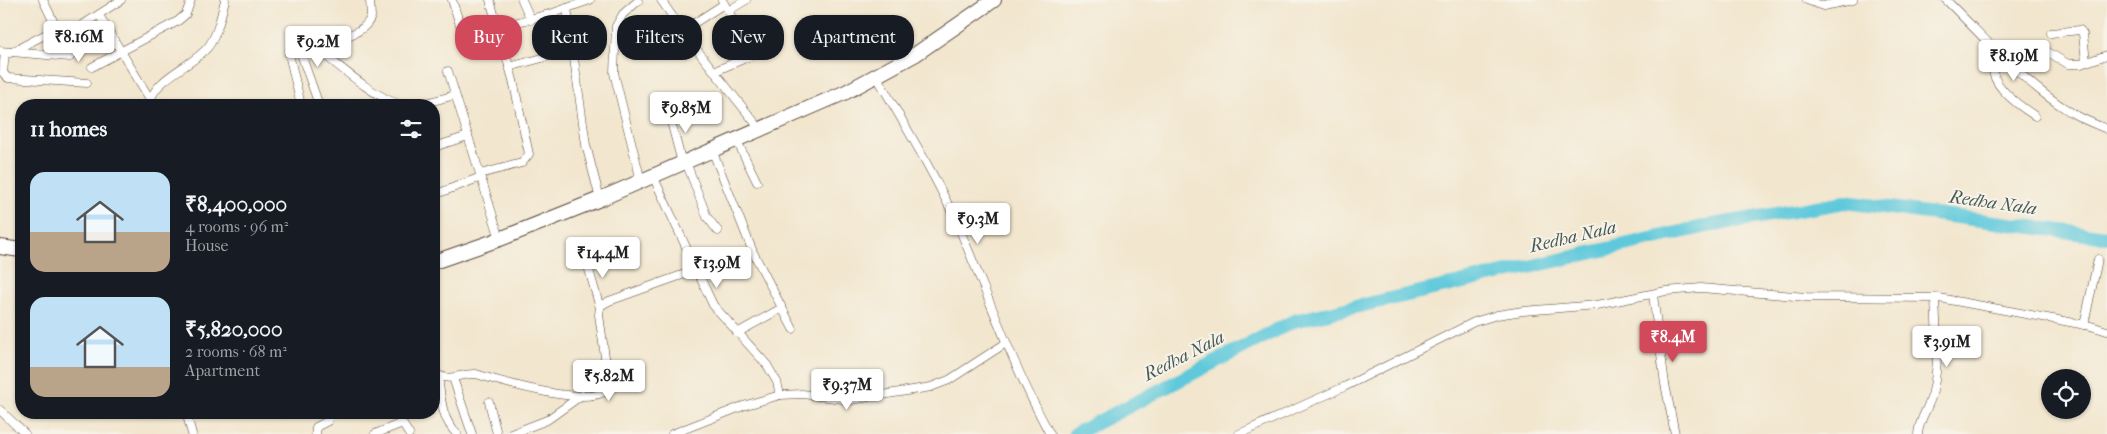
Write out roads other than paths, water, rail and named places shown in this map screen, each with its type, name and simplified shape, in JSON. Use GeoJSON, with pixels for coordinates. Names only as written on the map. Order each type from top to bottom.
{"type":"FeatureCollection","features":[{"type":"Feature","properties":{"kind":"highway"},"geometry":{"type":"LineString","coordinates":[[440,260],[500,239],[600,199],[877,77],[916,54],[994,0]]}},
{"type":"Feature","properties":{"kind":"highway"},"geometry":{"type":"LineString","coordinates":[[0,248],[15,249]]}},
{"type":"Feature","properties":{"kind":"street"},"geometry":{"type":"LineString","coordinates":[[43,0],[58,31]]}},
{"type":"Feature","properties":{"kind":"street"},"geometry":{"type":"LineString","coordinates":[[67,35],[121,0]]}},
{"type":"Feature","properties":{"kind":"street"},"geometry":{"type":"LineString","coordinates":[[92,67],[178,21],[186,14],[191,0]]}},
{"type":"Feature","properties":{"kind":"street"},"geometry":{"type":"LineString","coordinates":[[152,99],[159,86],[199,58],[210,45],[225,0]]}},
{"type":"Feature","properties":{"kind":"street"},"geometry":{"type":"LineString","coordinates":[[300,99],[290,54],[291,45],[296,40],[339,37],[360,32],[371,17],[370,0]]}},
{"type":"Feature","properties":{"kind":"street"},"geometry":{"type":"LineString","coordinates":[[452,0],[458,15]]}},
{"type":"Feature","properties":{"kind":"street"},"geometry":{"type":"LineString","coordinates":[[490,0],[494,15]]}},
{"type":"Feature","properties":{"kind":"street"},"geometry":{"type":"LineString","coordinates":[[522,0],[530,20]]}},
{"type":"Feature","properties":{"kind":"street"},"geometry":{"type":"LineString","coordinates":[[522,22],[590,0]]}},
{"type":"Feature","properties":{"kind":"street"},"geometry":{"type":"LineString","coordinates":[[661,0],[672,15]]}},
{"type":"Feature","properties":{"kind":"street"},"geometry":{"type":"LineString","coordinates":[[702,18],[725,5],[746,0]]}},
{"type":"Feature","properties":{"kind":"street"},"geometry":{"type":"LineString","coordinates":[[1807,0],[1822,6],[1853,0]]}},
{"type":"Feature","properties":{"kind":"street"},"geometry":{"type":"LineString","coordinates":[[1946,0],[2000,55],[2056,103],[2083,120],[2107,129]]}},
{"type":"Feature","properties":{"kind":"street"},"geometry":{"type":"LineString","coordinates":[[638,1],[623,14],[616,26],[614,73],[647,178],[713,304],[772,373],[780,395]]}},
{"type":"Feature","properties":{"kind":"street"},"geometry":{"type":"LineString","coordinates":[[715,71],[748,57],[752,53],[725,5]]}},
{"type":"Feature","properties":{"kind":"street"},"geometry":{"type":"LineString","coordinates":[[567,8],[586,145],[600,199]]}},
{"type":"Feature","properties":{"kind":"street"},"geometry":{"type":"LineString","coordinates":[[99,15],[148,99]]}},
{"type":"Feature","properties":{"kind":"street"},"geometry":{"type":"LineString","coordinates":[[2051,33],[2080,30],[2083,34],[2086,62]]}},
{"type":"Feature","properties":{"kind":"street"},"geometry":{"type":"LineString","coordinates":[[5,52],[50,32],[58,31],[67,35]]}},
{"type":"Feature","properties":{"kind":"street"},"geometry":{"type":"LineString","coordinates":[[5,52],[70,57],[72,51],[66,39],[67,35]]}},
{"type":"Feature","properties":{"kind":"street"},"geometry":{"type":"LineString","coordinates":[[305,39],[379,96],[386,99]]}},
{"type":"Feature","properties":{"kind":"street"},"geometry":{"type":"LineString","coordinates":[[296,40],[316,99]]}},
{"type":"Feature","properties":{"kind":"street"},"geometry":{"type":"LineString","coordinates":[[2000,55],[2041,48],[2068,64],[2086,62],[2107,55]]}},
{"type":"Feature","properties":{"kind":"street"},"geometry":{"type":"LineString","coordinates":[[5,52],[3,73],[8,78],[87,83]]}},
{"type":"Feature","properties":{"kind":"street"},"geometry":{"type":"LineString","coordinates":[[702,55],[760,129]]}},
{"type":"Feature","properties":{"kind":"street"},"geometry":{"type":"LineString","coordinates":[[2000,55],[1993,68],[1994,76],[2010,98],[2035,116]]}},
{"type":"Feature","properties":{"kind":"street"},"geometry":{"type":"LineString","coordinates":[[440,192],[480,176],[522,163],[529,154],[507,60]]}},
{"type":"Feature","properties":{"kind":"street"},"geometry":{"type":"LineString","coordinates":[[509,67],[538,60]]}},
{"type":"Feature","properties":{"kind":"street"},"geometry":{"type":"LineString","coordinates":[[448,71],[500,239]]}},
{"type":"Feature","properties":{"kind":"street"},"geometry":{"type":"LineString","coordinates":[[877,77],[936,180],[956,222],[1024,385],[1049,432]]}},
{"type":"Feature","properties":{"kind":"street"},"geometry":{"type":"LineString","coordinates":[[437,99],[455,95]]}},
{"type":"Feature","properties":{"kind":"street"},"geometry":{"type":"LineString","coordinates":[[668,110],[684,162],[708,217],[718,231]]}},
{"type":"Feature","properties":{"kind":"street"},"geometry":{"type":"LineString","coordinates":[[440,145],[468,136]]}},
{"type":"Feature","properties":{"kind":"street"},"geometry":{"type":"LineString","coordinates":[[736,139],[757,182]]}},
{"type":"Feature","properties":{"kind":"street"},"geometry":{"type":"LineString","coordinates":[[712,150],[753,252],[793,329]]}},
{"type":"Feature","properties":{"kind":"street"},"geometry":{"type":"LineString","coordinates":[[440,376],[448,379],[476,374],[530,389],[582,395],[601,394],[608,388],[599,315],[600,308],[585,256]]}},
{"type":"Feature","properties":{"kind":"street"},"geometry":{"type":"LineString","coordinates":[[2084,325],[2098,259]]}},
{"type":"Feature","properties":{"kind":"street"},"geometry":{"type":"LineString","coordinates":[[600,308],[609,300],[696,270]]}},
{"type":"Feature","properties":{"kind":"street"},"geometry":{"type":"LineString","coordinates":[[1239,434],[1344,387],[1474,322],[1497,315],[1523,311],[1597,305],[1653,294],[1701,288],[1806,297],[1935,298],[2084,325],[2107,332]]}},
{"type":"Feature","properties":{"kind":"street"},"geometry":{"type":"LineString","coordinates":[[1653,294],[1674,434]]}},
{"type":"Feature","properties":{"kind":"street"},"geometry":{"type":"LineString","coordinates":[[1918,434],[1920,421],[1931,400],[1934,384],[1935,298]]}},
{"type":"Feature","properties":{"kind":"street"},"geometry":{"type":"LineString","coordinates":[[737,333],[782,308]]}},
{"type":"Feature","properties":{"kind":"street"},"geometry":{"type":"LineString","coordinates":[[672,434],[743,406],[780,395],[802,394],[851,400],[931,388],[956,376],[1006,343]]}},
{"type":"Feature","properties":{"kind":"street"},"geometry":{"type":"LineString","coordinates":[[453,378],[472,434]]}},
{"type":"Feature","properties":{"kind":"street"},"geometry":{"type":"LineString","coordinates":[[440,395],[443,410],[450,426],[457,434]]}},
{"type":"Feature","properties":{"kind":"street"},"geometry":{"type":"LineString","coordinates":[[510,434],[547,420],[582,395]]}},
{"type":"Feature","properties":{"kind":"street"},"geometry":{"type":"LineString","coordinates":[[489,402],[497,434]]}},
{"type":"Feature","properties":{"kind":"street"},"geometry":{"type":"LineString","coordinates":[[0,410],[25,434]]}},
{"type":"Feature","properties":{"kind":"street"},"geometry":{"type":"LineString","coordinates":[[188,419],[192,434]]}},
{"type":"Feature","properties":{"kind":"street"},"geometry":{"type":"LineString","coordinates":[[316,434],[316,427],[329,419]]}},
{"type":"Feature","properties":{"kind":"street"},"geometry":{"type":"LineString","coordinates":[[398,419],[409,434]]}},
{"type":"Feature","properties":{"kind":"street"},"geometry":{"type":"LineString","coordinates":[[375,434],[400,424]]}},
{"type":"Feature","properties":{"kind":"waterway","name":"Redha Nala"},"geometry":{"type":"LineString","coordinates":[[1075,434],[1294,321],[1707,226],[1845,202],[2107,237]]}}]}
